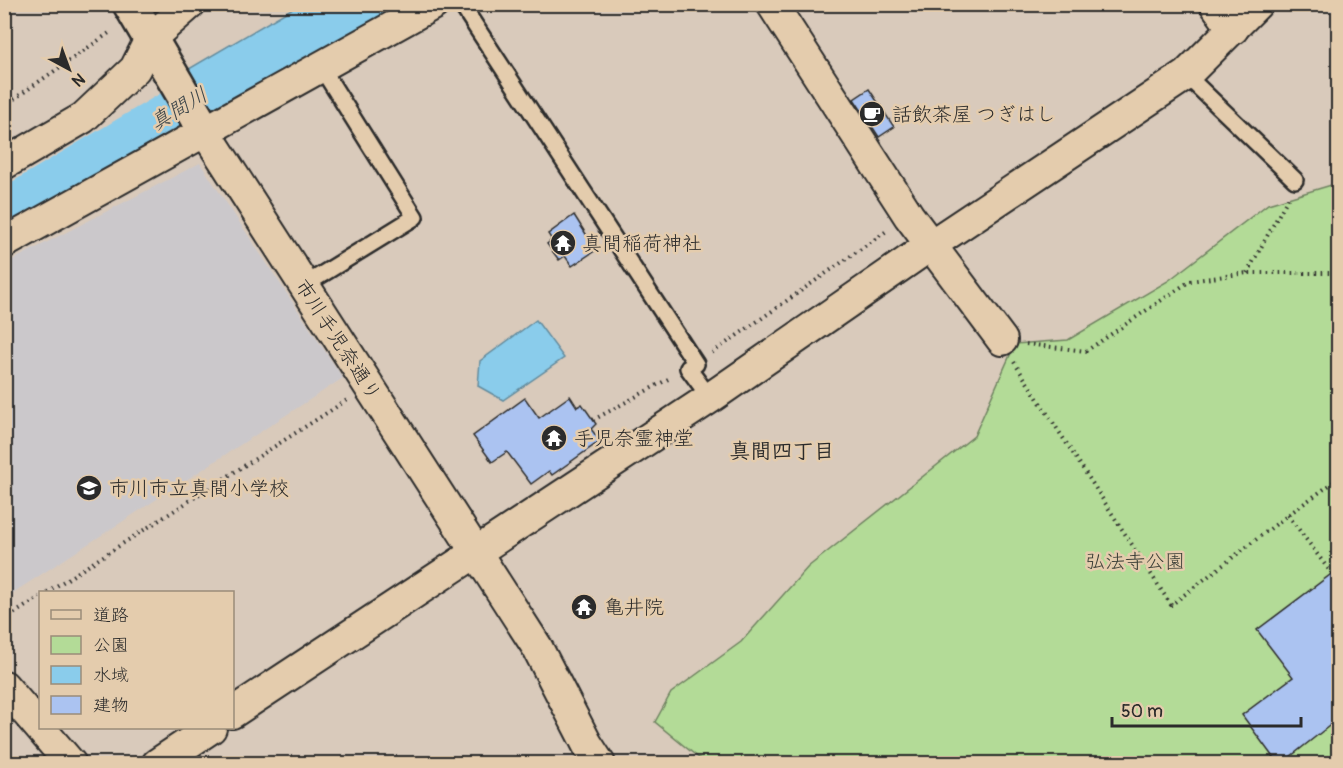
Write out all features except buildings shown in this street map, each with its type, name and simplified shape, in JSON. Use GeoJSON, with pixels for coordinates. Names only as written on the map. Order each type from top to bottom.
{"type":"FeatureCollection","features":[{"type":"Feature","properties":{"kind":"street"},"geometry":{"type":"LineString","coordinates":[[138,19],[190,4]]}},
{"type":"Feature","properties":{"kind":"street"},"geometry":{"type":"LineString","coordinates":[[4,243],[203,129],[434,4]]}},
{"type":"Feature","properties":{"kind":"street"},"geometry":{"type":"LineString","coordinates":[[772,4],[909,216],[1002,340]]}},
{"type":"Feature","properties":{"kind":"street"},"geometry":{"type":"LineString","coordinates":[[1215,4],[1233,29]]}},
{"type":"Feature","properties":{"kind":"street"},"geometry":{"type":"LineString","coordinates":[[234,713],[710,398],[931,245],[1186,75],[1257,4]]}},
{"type":"Feature","properties":{"kind":"street"},"geometry":{"type":"LineString","coordinates":[[138,19],[203,129]]}},
{"type":"Feature","properties":{"kind":"street"},"geometry":{"type":"LineString","coordinates":[[4,164],[83,118],[135,69],[138,19]]}},
{"type":"Feature","properties":{"kind":"street","name":"市川手児奈通り"},"geometry":{"type":"LineString","coordinates":[[203,129],[537,648],[587,744],[600,764]]}},
{"type":"Feature","properties":{"kind":"street"},"geometry":{"type":"LineString","coordinates":[[4,686],[39,727]]}},
{"type":"Feature","properties":{"kind":"street"},"geometry":{"type":"LineString","coordinates":[[41,729],[71,764]]}},
{"type":"Feature","properties":{"kind":"street"},"geometry":{"type":"LineString","coordinates":[[157,764],[210,729]]}},
{"type":"Feature","properties":{"kind":"lane"},"geometry":{"type":"LineString","coordinates":[[461,4],[692,366],[710,398]]}},
{"type":"Feature","properties":{"kind":"lane"},"geometry":{"type":"LineString","coordinates":[[303,286],[415,218],[321,67]]}},
{"type":"Feature","properties":{"kind":"lane"},"geometry":{"type":"LineString","coordinates":[[1186,75],[1295,180]]}},
{"type":"Feature","properties":{"kind":"path"},"geometry":{"type":"LineString","coordinates":[[4,106],[138,19]]}},
{"type":"Feature","properties":{"kind":"path"},"geometry":{"type":"LineString","coordinates":[[1247,273],[1285,207],[1295,180]]}},
{"type":"Feature","properties":{"kind":"path"},"geometry":{"type":"LineString","coordinates":[[593,420],[692,366],[909,216]]}},
{"type":"Feature","properties":{"kind":"path"},"geometry":{"type":"LineString","coordinates":[[1002,340],[1086,351],[1190,281],[1247,273],[1338,273]]}},
{"type":"Feature","properties":{"kind":"path"},"geometry":{"type":"LineString","coordinates":[[1002,340],[1033,392],[1102,495],[1171,605],[1338,479]]}},
{"type":"Feature","properties":{"kind":"path"},"geometry":{"type":"LineString","coordinates":[[49,591],[368,387]]}},
{"type":"Feature","properties":{"kind":"path"},"geometry":{"type":"LineString","coordinates":[[1288,515],[1332,574]]}},
{"type":"Feature","properties":{"kind":"path"},"geometry":{"type":"LineString","coordinates":[[4,620],[39,598]]}},
{"type":"Feature","properties":{"kind":"shaded area","name":"市川市立真間小学校"},"geometry":{"type":"Polygon","coordinates":[[[200,163],[343,378],[5,598],[5,264],[200,163]]]}},
{"type":"Feature","properties":{"kind":"green space","name":"弘法寺公園"},"geometry":{"type":"Polygon","coordinates":[[[1338,183],[1338,763],[705,763],[655,722],[671,693],[741,642],[808,567],[974,436],[1015,344],[1068,340],[1168,281],[1268,204],[1338,183]]]}},
{"type":"Feature","properties":{"kind":"water"},"geometry":{"type":"Polygon","coordinates":[[[298,5],[410,5],[220,124],[189,69],[298,5]]]}},
{"type":"Feature","properties":{"kind":"water"},"geometry":{"type":"Polygon","coordinates":[[[536,320],[564,358],[503,400],[478,386],[480,361],[536,320]]]}},
{"type":"Feature","properties":{"kind":"waterway","name":"真間川"},"geometry":{"type":"LineString","coordinates":[[4,213],[354,4]]}},
{"type":"Feature","properties":{"kind":"place","name":"話飲茶屋 つぎはし"},"geometry":{"type":"Point","coordinates":[872,114]}},
{"type":"Feature","properties":{"kind":"place","name":"真間稲荷神社"},"geometry":{"type":"Point","coordinates":[563,243]}},
{"type":"Feature","properties":{"kind":"place","name":"手児奈霊神堂"},"geometry":{"type":"Point","coordinates":[554,438]}},
{"type":"Feature","properties":{"kind":"place","name":"市川市立真間小学校"},"geometry":{"type":"Point","coordinates":[89,488]}},
{"type":"Feature","properties":{"kind":"place","name":"亀井院"},"geometry":{"type":"Point","coordinates":[584,607]}},
{"type":"Feature","properties":{"kind":"district","name":"真間四丁目"},"geometry":{"type":"Point","coordinates":[782,451]}}]}
